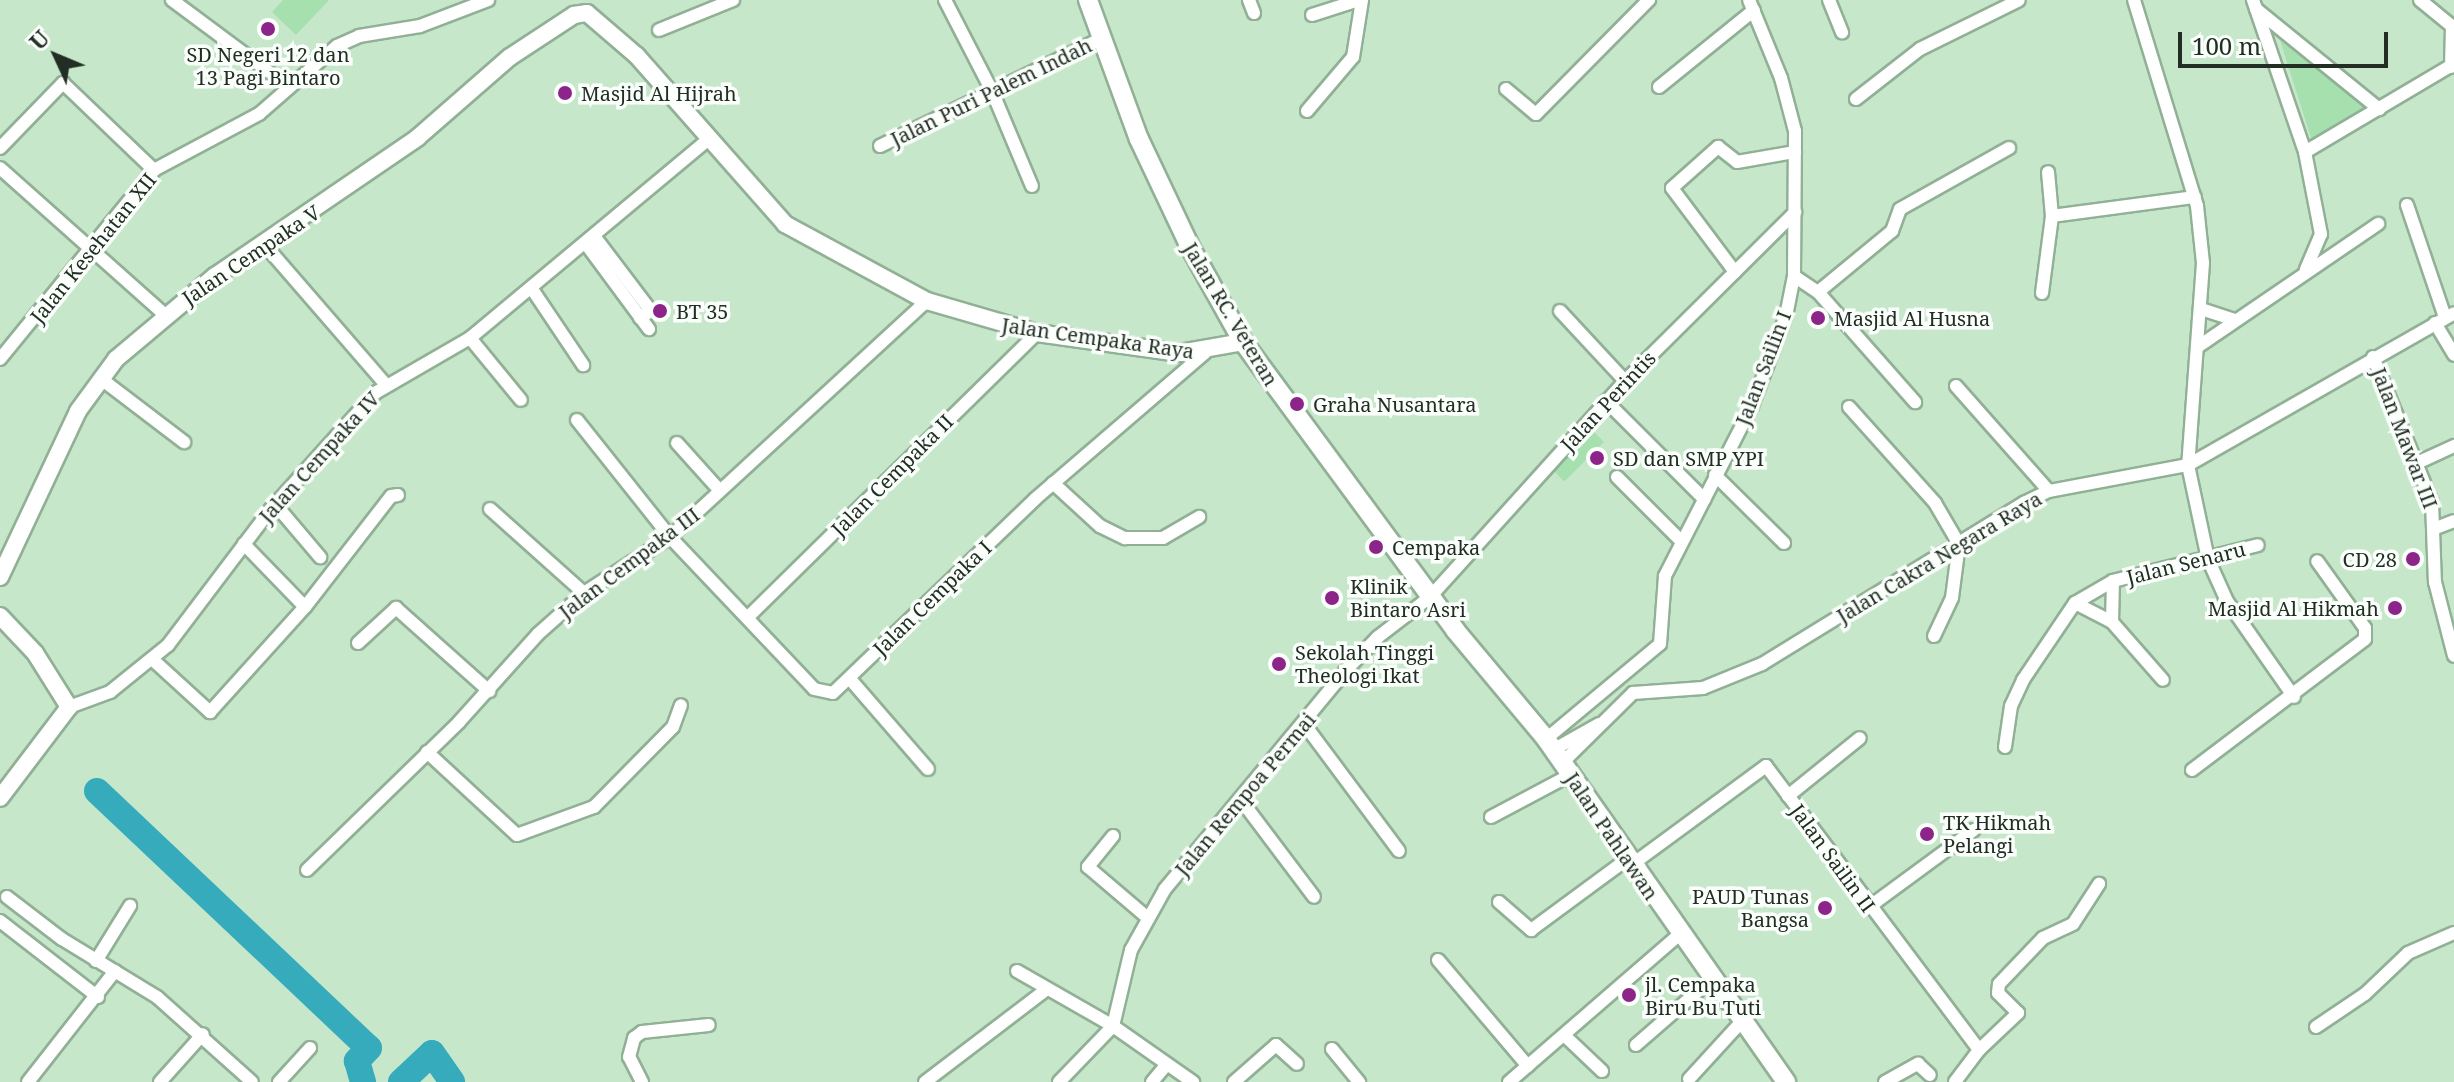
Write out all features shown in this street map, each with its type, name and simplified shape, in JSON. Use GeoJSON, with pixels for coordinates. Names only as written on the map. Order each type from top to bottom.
{"type":"FeatureCollection","features":[{"type":"Feature","properties":{"kind":"main road","name":"Jalan RC. Veteran"},"geometry":{"type":"LineString","coordinates":[[1088,0],[1139,139],[1189,245],[1243,342],[1430,597]]}},
{"type":"Feature","properties":{"kind":"main road","name":"Jalan Pahlawan"},"geometry":{"type":"LineString","coordinates":[[1430,597],[1558,757],[1628,863],[1786,1082]]}},
{"type":"Feature","properties":{"kind":"street"},"geometry":{"type":"LineString","coordinates":[[172,0],[206,21],[269,72]]}},
{"type":"Feature","properties":{"kind":"street","name":"Jalan Kesehatan XII"},"geometry":{"type":"LineString","coordinates":[[0,359],[91,252],[154,170],[266,109],[337,46],[359,36],[420,26],[488,0]]}},
{"type":"Feature","properties":{"kind":"street"},"geometry":{"type":"LineString","coordinates":[[659,30],[733,0]]}},
{"type":"Feature","properties":{"kind":"street"},"geometry":{"type":"LineString","coordinates":[[945,0],[992,91],[1032,186]]}},
{"type":"Feature","properties":{"kind":"street"},"geometry":{"type":"LineString","coordinates":[[1307,111],[1353,57],[1360,0],[1312,15]]}},
{"type":"Feature","properties":{"kind":"street"},"geometry":{"type":"LineString","coordinates":[[1506,89],[1531,113],[1540,111],[1649,0]]}},
{"type":"Feature","properties":{"kind":"street"},"geometry":{"type":"LineString","coordinates":[[1829,0],[1842,33]]}},
{"type":"Feature","properties":{"kind":"street"},"geometry":{"type":"LineString","coordinates":[[1856,99],[1920,49],[2019,0]]}},
{"type":"Feature","properties":{"kind":"street"},"geometry":{"type":"LineString","coordinates":[[2134,0],[2195,197],[2203,263],[2188,465],[2208,559],[2227,601],[2294,697]]}},
{"type":"Feature","properties":{"kind":"street"},"geometry":{"type":"LineString","coordinates":[[2305,152],[2452,66],[2453,27],[2420,0]]}},
{"type":"Feature","properties":{"kind":"street"},"geometry":{"type":"LineString","coordinates":[[1659,87],[1752,5]]}},
{"type":"Feature","properties":{"kind":"street","name":"Jalan Sailin I"},"geometry":{"type":"LineString","coordinates":[[1558,757],[1660,644],[1660,593],[1681,541],[1752,406],[1786,316],[1794,276],[1795,152],[1781,78],[1752,5]]}},
{"type":"Feature","properties":{"kind":"street"},"geometry":{"type":"LineString","coordinates":[[2254,5],[2379,109]]}},
{"type":"Feature","properties":{"kind":"street"},"geometry":{"type":"LineString","coordinates":[[2254,5],[2305,152],[2321,234],[2306,270]]}},
{"type":"Feature","properties":{"kind":"street","name":"Jalan Cempaka Raya"},"geometry":{"type":"LineString","coordinates":[[586,6],[637,56],[785,224],[927,301],[1037,333],[1205,353],[1243,342]]}},
{"type":"Feature","properties":{"kind":"street","name":"Jalan Cempaka V"},"geometry":{"type":"LineString","coordinates":[[2,570],[78,411],[100,378],[164,314],[417,138],[510,57],[586,6]]}},
{"type":"Feature","properties":{"kind":"street","name":"Jalan Puri Palem Indah"},"geometry":{"type":"LineString","coordinates":[[880,146],[1102,38]]}},
{"type":"Feature","properties":{"kind":"street"},"geometry":{"type":"LineString","coordinates":[[0,148],[63,83],[154,170]]}},
{"type":"Feature","properties":{"kind":"street","name":"Jalan Cempaka IV"},"geometry":{"type":"LineString","coordinates":[[69,707],[110,692],[152,659],[190,619],[275,504],[386,385],[470,338],[708,140]]}},
{"type":"Feature","properties":{"kind":"street"},"geometry":{"type":"LineString","coordinates":[[1735,272],[1672,188],[1721,146],[1737,162],[1795,152]]}},
{"type":"Feature","properties":{"kind":"street"},"geometry":{"type":"LineString","coordinates":[[1818,292],[1892,231],[1900,209],[2009,148]]}},
{"type":"Feature","properties":{"kind":"street"},"geometry":{"type":"LineString","coordinates":[[0,168],[164,314]]}},
{"type":"Feature","properties":{"kind":"street"},"geometry":{"type":"LineString","coordinates":[[2042,293],[2052,216],[2048,172]]}},
{"type":"Feature","properties":{"kind":"street"},"geometry":{"type":"LineString","coordinates":[[2052,216],[2195,197]]}},
{"type":"Feature","properties":{"kind":"street"},"geometry":{"type":"LineString","coordinates":[[2407,205],[2445,318],[2454,355]]}},
{"type":"Feature","properties":{"kind":"street","name":"Jalan Perintis"},"geometry":{"type":"LineString","coordinates":[[1430,597],[1606,401],[1795,212]]}},
{"type":"Feature","properties":{"kind":"street"},"geometry":{"type":"LineString","coordinates":[[2199,346],[2306,270],[2378,224]]}},
{"type":"Feature","properties":{"kind":"street"},"geometry":{"type":"LineString","coordinates":[[2321,234],[2341,247]]}},
{"type":"Feature","properties":{"kind":"street"},"geometry":{"type":"LineString","coordinates":[[590,240],[649,329]]}},
{"type":"Feature","properties":{"kind":"street"},"geometry":{"type":"LineString","coordinates":[[264,244],[386,385]]}},
{"type":"Feature","properties":{"kind":"street"},"geometry":{"type":"LineString","coordinates":[[1794,276],[1818,292],[1915,402]]}},
{"type":"Feature","properties":{"kind":"street"},"geometry":{"type":"LineString","coordinates":[[532,289],[583,365]]}},
{"type":"Feature","properties":{"kind":"street","name":"Jalan Cempaka III"},"geometry":{"type":"LineString","coordinates":[[307,870],[584,593],[670,537],[927,301]]}},
{"type":"Feature","properties":{"kind":"street"},"geometry":{"type":"LineString","coordinates":[[2201,309],[2235,320]]}},
{"type":"Feature","properties":{"kind":"street"},"geometry":{"type":"LineString","coordinates":[[1560,311],[1625,381]]}},
{"type":"Feature","properties":{"kind":"street","name":"Jalan Mawar III"},"geometry":{"type":"LineString","coordinates":[[2445,318],[2373,357],[2417,463],[2436,528],[2440,613],[2454,656]]}},
{"type":"Feature","properties":{"kind":"street","name":"Jalan Cempaka II"},"geometry":{"type":"LineString","coordinates":[[748,617],[1037,333]]}},
{"type":"Feature","properties":{"kind":"street"},"geometry":{"type":"LineString","coordinates":[[470,338],[521,400]]}},
{"type":"Feature","properties":{"kind":"street","name":"Jalan Cempaka I"},"geometry":{"type":"LineString","coordinates":[[577,420],[670,537],[822,694],[833,693],[1053,483],[1205,353]]}},
{"type":"Feature","properties":{"kind":"street","name":"Jalan Cakra Negara Raya"},"geometry":{"type":"LineString","coordinates":[[1558,757],[1637,692],[1703,688],[1762,664],[2049,491],[2188,465],[2373,357]]}},
{"type":"Feature","properties":{"kind":"street"},"geometry":{"type":"LineString","coordinates":[[100,378],[184,442]]}},
{"type":"Feature","properties":{"kind":"street"},"geometry":{"type":"LineString","coordinates":[[1956,386],[2049,491]]}},
{"type":"Feature","properties":{"kind":"street"},"geometry":{"type":"LineString","coordinates":[[1606,401],[1704,499]]}},
{"type":"Feature","properties":{"kind":"street"},"geometry":{"type":"LineString","coordinates":[[1849,407],[1935,503],[1959,544],[1952,598],[1934,636]]}},
{"type":"Feature","properties":{"kind":"street"},"geometry":{"type":"LineString","coordinates":[[677,443],[720,491]]}},
{"type":"Feature","properties":{"kind":"street"},"geometry":{"type":"LineString","coordinates":[[2417,463],[2454,446]]}},
{"type":"Feature","properties":{"kind":"street"},"geometry":{"type":"LineString","coordinates":[[1715,475],[1784,543]]}},
{"type":"Feature","properties":{"kind":"street"},"geometry":{"type":"LineString","coordinates":[[1617,477],[1681,541]]}},
{"type":"Feature","properties":{"kind":"street"},"geometry":{"type":"LineString","coordinates":[[1053,483],[1100,526],[1125,538],[1163,538],[1199,517]]}},
{"type":"Feature","properties":{"kind":"street"},"geometry":{"type":"LineString","coordinates":[[152,659],[210,712],[305,607],[391,496],[398,495]]}},
{"type":"Feature","properties":{"kind":"street"},"geometry":{"type":"LineString","coordinates":[[275,504],[320,557]]}},
{"type":"Feature","properties":{"kind":"street"},"geometry":{"type":"LineString","coordinates":[[490,509],[584,593]]}},
{"type":"Feature","properties":{"kind":"street"},"geometry":{"type":"LineString","coordinates":[[2436,528],[2454,521]]}},
{"type":"Feature","properties":{"kind":"street"},"geometry":{"type":"LineString","coordinates":[[244,544],[305,607]]}},
{"type":"Feature","properties":{"kind":"street","name":"Jalan Senaru"},"geometry":{"type":"LineString","coordinates":[[2005,747],[2011,706],[2023,680],[2075,603],[2113,581],[2258,545]]}},
{"type":"Feature","properties":{"kind":"street"},"geometry":{"type":"LineString","coordinates":[[2192,770],[2294,697],[2366,637],[2317,561]]}},
{"type":"Feature","properties":{"kind":"street","name":"Jalan Senaru"},"geometry":{"type":"LineString","coordinates":[[2112,622],[2113,581]]}},
{"type":"Feature","properties":{"kind":"street","name":"Jalan Rempoa Permai"},"geometry":{"type":"LineString","coordinates":[[1113,1026],[1131,950],[1174,878],[1378,637],[1430,597]]}},
{"type":"Feature","properties":{"kind":"street"},"geometry":{"type":"LineString","coordinates":[[2075,603],[2112,622],[2163,680]]}},
{"type":"Feature","properties":{"kind":"street"},"geometry":{"type":"LineString","coordinates":[[2440,613],[2454,607]]}},
{"type":"Feature","properties":{"kind":"street"},"geometry":{"type":"LineString","coordinates":[[358,643],[396,608],[489,691]]}},
{"type":"Feature","properties":{"kind":"street"},"geometry":{"type":"LineString","coordinates":[[0,616],[35,653],[69,707],[0,798]]}},
{"type":"Feature","properties":{"kind":"street"},"geometry":{"type":"LineString","coordinates":[[850,679],[928,769]]}},
{"type":"Feature","properties":{"kind":"street"},"geometry":{"type":"LineString","coordinates":[[427,752],[517,835],[594,807],[673,727],[681,705]]}},
{"type":"Feature","properties":{"kind":"street"},"geometry":{"type":"LineString","coordinates":[[1305,725],[1399,851]]}},
{"type":"Feature","properties":{"kind":"street"},"geometry":{"type":"LineString","coordinates":[[1788,796],[1860,738]]}},
{"type":"Feature","properties":{"kind":"street"},"geometry":{"type":"LineString","coordinates":[[1491,817],[1558,757]]}},
{"type":"Feature","properties":{"kind":"street","name":"Jalan Sailin II"},"geometry":{"type":"LineString","coordinates":[[1628,863],[1762,767],[1770,769],[1869,907],[1979,1050]]}},
{"type":"Feature","properties":{"kind":"street"},"geometry":{"type":"LineString","coordinates":[[1241,800],[1314,897]]}},
{"type":"Feature","properties":{"kind":"street"},"geometry":{"type":"LineString","coordinates":[[1869,907],[1974,830]]}},
{"type":"Feature","properties":{"kind":"street"},"geometry":{"type":"LineString","coordinates":[[1113,836],[1088,867],[1148,918]]}},
{"type":"Feature","properties":{"kind":"street"},"geometry":{"type":"LineString","coordinates":[[1499,902],[1531,930],[1628,863]]}},
{"type":"Feature","properties":{"kind":"street"},"geometry":{"type":"LineString","coordinates":[[1955,1082],[1979,1050],[2018,1013],[1998,993],[1999,984],[2043,938],[2069,928],[2099,884]]}},
{"type":"Feature","properties":{"kind":"street"},"geometry":{"type":"LineString","coordinates":[[7,897],[203,1034],[252,1082]]}},
{"type":"Feature","properties":{"kind":"street"},"geometry":{"type":"LineString","coordinates":[[96,961],[130,906]]}},
{"type":"Feature","properties":{"kind":"street"},"geometry":{"type":"LineString","coordinates":[[0,921],[98,997]]}},
{"type":"Feature","properties":{"kind":"street"},"geometry":{"type":"LineString","coordinates":[[1509,1082],[1681,933]]}},
{"type":"Feature","properties":{"kind":"street"},"geometry":{"type":"LineString","coordinates":[[2316,1027],[2365,994],[2408,953],[2454,933]]}},
{"type":"Feature","properties":{"kind":"street"},"geometry":{"type":"LineString","coordinates":[[1438,960],[1528,1066]]}},
{"type":"Feature","properties":{"kind":"street"},"geometry":{"type":"LineString","coordinates":[[28,1082],[98,997],[115,971]]}},
{"type":"Feature","properties":{"kind":"street"},"geometry":{"type":"LineString","coordinates":[[1017,971],[1113,1026],[1193,1082]]}},
{"type":"Feature","properties":{"kind":"street"},"geometry":{"type":"LineString","coordinates":[[1636,1045],[1713,978]]}},
{"type":"Feature","properties":{"kind":"street"},"geometry":{"type":"LineString","coordinates":[[925,1082],[1047,989]]}},
{"type":"Feature","properties":{"kind":"street"},"geometry":{"type":"LineString","coordinates":[[1689,1079],[1743,1020]]}},
{"type":"Feature","properties":{"kind":"street"},"geometry":{"type":"LineString","coordinates":[[642,1082],[629,1057],[634,1038],[642,1032],[709,1025]]}},
{"type":"Feature","properties":{"kind":"street"},"geometry":{"type":"LineString","coordinates":[[1059,1082],[1113,1026]]}},
{"type":"Feature","properties":{"kind":"street"},"geometry":{"type":"LineString","coordinates":[[160,1082],[203,1034]]}},
{"type":"Feature","properties":{"kind":"street"},"geometry":{"type":"LineString","coordinates":[[1565,1036],[1602,1071]]}},
{"type":"Feature","properties":{"kind":"street"},"geometry":{"type":"LineString","coordinates":[[1234,1082],[1276,1045],[1297,1064]]}},
{"type":"Feature","properties":{"kind":"street"},"geometry":{"type":"LineString","coordinates":[[279,1082],[310,1048]]}},
{"type":"Feature","properties":{"kind":"street"},"geometry":{"type":"LineString","coordinates":[[1332,1049],[1359,1082]]}},
{"type":"Feature","properties":{"kind":"street"},"geometry":{"type":"LineString","coordinates":[[1152,1082],[1167,1064]]}},
{"type":"Feature","properties":{"kind":"street"},"geometry":{"type":"LineString","coordinates":[[1885,1082],[1917,1064],[1930,1075]]}},
{"type":"Feature","properties":{"kind":"green space"},"geometry":{"type":"Polygon","coordinates":[[[283,0],[329,0],[296,35],[272,12],[283,0]]]}},
{"type":"Feature","properties":{"kind":"green space"},"geometry":{"type":"Polygon","coordinates":[[[2280,40],[2366,108],[2312,141],[2280,40]]]}},
{"type":"Feature","properties":{"kind":"green space"},"geometry":{"type":"Polygon","coordinates":[[[1592,430],[1604,442],[1564,482],[1552,470],[1592,430]]]}},
{"type":"Feature","properties":{"kind":"waterway"},"geometry":{"type":"LineString","coordinates":[[97,791],[369,1048],[357,1061],[363,1082]]}},
{"type":"Feature","properties":{"kind":"waterway"},"geometry":{"type":"LineString","coordinates":[[401,1082],[432,1053],[452,1082]]}},
{"type":"Feature","properties":{"kind":"place","name":"SD Negeri 12 dan 13 Pagi Bintaro"},"geometry":{"type":"Point","coordinates":[268,29]}},
{"type":"Feature","properties":{"kind":"place","name":"Masjid Al Hijrah"},"geometry":{"type":"Point","coordinates":[565,93]}},
{"type":"Feature","properties":{"kind":"place","name":"BT 35"},"geometry":{"type":"Point","coordinates":[660,311]}},
{"type":"Feature","properties":{"kind":"place","name":"Masjid Al Husna"},"geometry":{"type":"Point","coordinates":[1818,318]}},
{"type":"Feature","properties":{"kind":"place","name":"Graha Nusantara"},"geometry":{"type":"Point","coordinates":[1297,404]}},
{"type":"Feature","properties":{"kind":"place","name":"SD dan SMP YPI"},"geometry":{"type":"Point","coordinates":[1597,458]}},
{"type":"Feature","properties":{"kind":"place","name":"Cempaka"},"geometry":{"type":"Point","coordinates":[1376,547]}},
{"type":"Feature","properties":{"kind":"place","name":"CD 28"},"geometry":{"type":"Point","coordinates":[2413,559]}},
{"type":"Feature","properties":{"kind":"place","name":"Klinik Bintaro Asri"},"geometry":{"type":"Point","coordinates":[1332,598]}},
{"type":"Feature","properties":{"kind":"place","name":"Masjid Al Hikmah"},"geometry":{"type":"Point","coordinates":[2395,608]}},
{"type":"Feature","properties":{"kind":"place","name":"Sekolah Tinggi Theologi Ikat"},"geometry":{"type":"Point","coordinates":[1279,664]}},
{"type":"Feature","properties":{"kind":"place","name":"TK Hikmah Pelangi"},"geometry":{"type":"Point","coordinates":[1927,834]}},
{"type":"Feature","properties":{"kind":"place","name":"PAUD Tunas Bangsa"},"geometry":{"type":"Point","coordinates":[1825,908]}},
{"type":"Feature","properties":{"kind":"place","name":"jl. Cempaka Biru Bu Tuti"},"geometry":{"type":"Point","coordinates":[1629,995]}}]}
